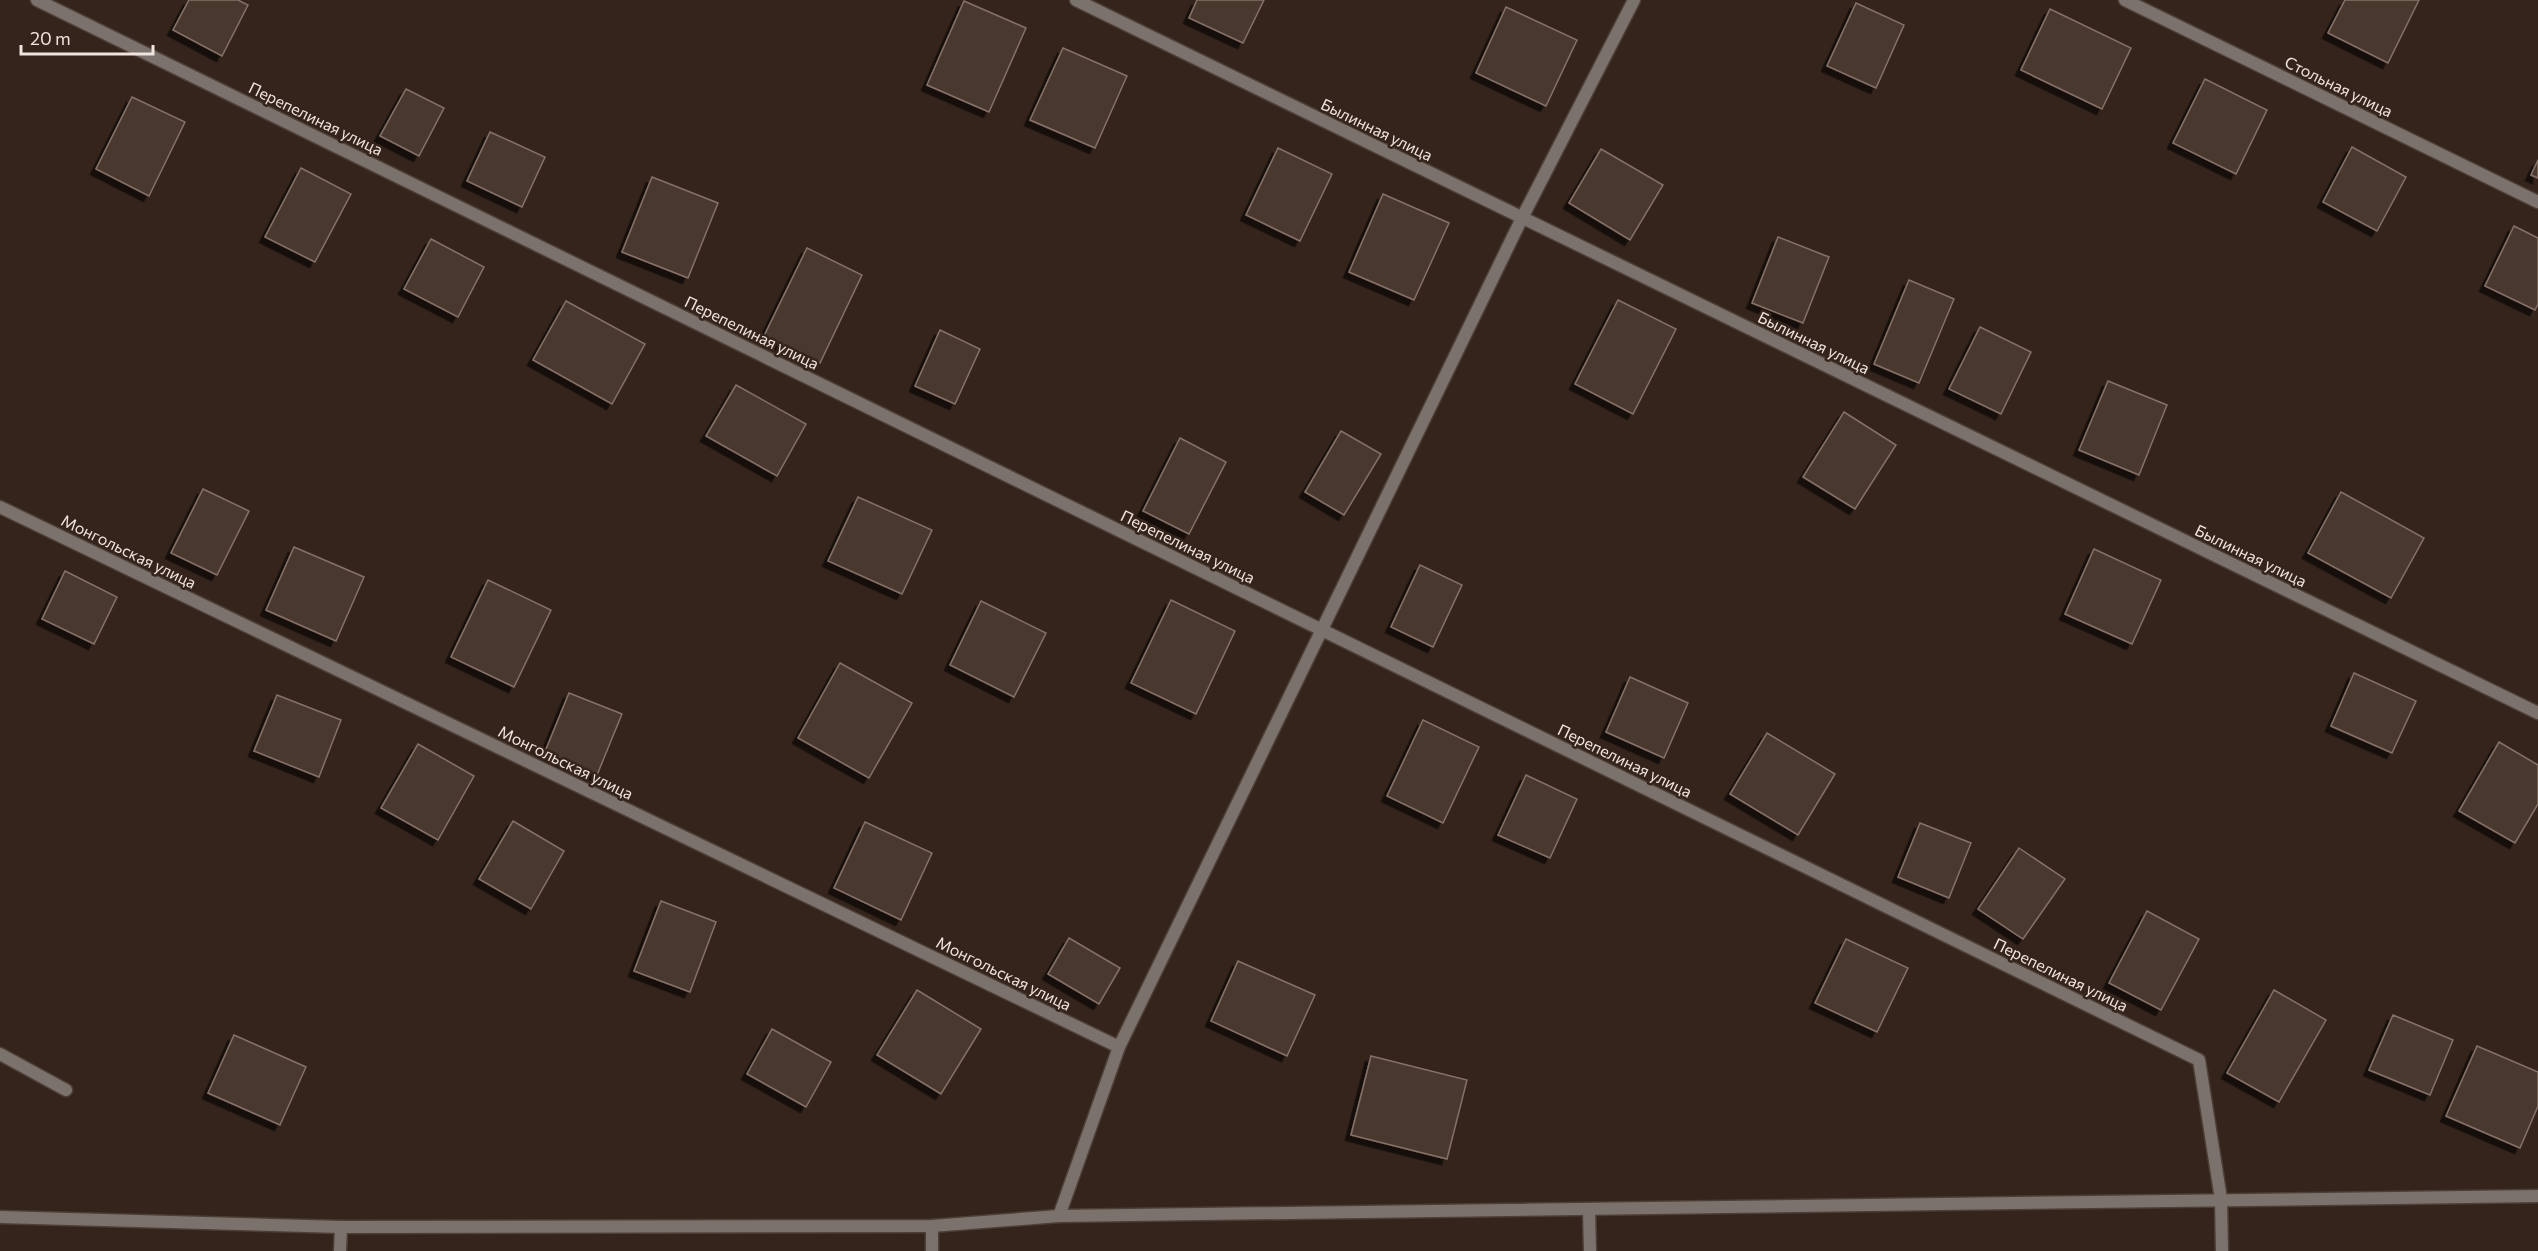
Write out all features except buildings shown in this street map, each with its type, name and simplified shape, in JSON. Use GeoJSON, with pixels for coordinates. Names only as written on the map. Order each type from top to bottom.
{"type":"FeatureCollection","features":[{"type":"Feature","properties":{"kind":"street","name":"Перепелиная улица"},"geometry":{"type":"LineString","coordinates":[[37,0],[2199,1060],[2221,1199]]}},
{"type":"Feature","properties":{"kind":"street","name":"Былинная улица"},"geometry":{"type":"LineString","coordinates":[[1076,0],[2538,713]]}},
{"type":"Feature","properties":{"kind":"street"},"geometry":{"type":"LineString","coordinates":[[1059,1216],[1119,1047],[1522,218],[1634,0]]}},
{"type":"Feature","properties":{"kind":"street","name":"Стольная улица"},"geometry":{"type":"LineString","coordinates":[[2126,0],[2538,202]]}},
{"type":"Feature","properties":{"kind":"street","name":"Монгольская улица"},"geometry":{"type":"LineString","coordinates":[[0,507],[1119,1047]]}},
{"type":"Feature","properties":{"kind":"street"},"geometry":{"type":"LineString","coordinates":[[0,1054],[66,1090]]}},
{"type":"Feature","properties":{"kind":"street"},"geometry":{"type":"LineString","coordinates":[[0,1216],[341,1227],[932,1226],[1059,1216],[2538,1196]]}},
{"type":"Feature","properties":{"kind":"street"},"geometry":{"type":"LineString","coordinates":[[2221,1199],[2222,1251]]}},
{"type":"Feature","properties":{"kind":"street"},"geometry":{"type":"LineString","coordinates":[[1589,1210],[1590,1251]]}},
{"type":"Feature","properties":{"kind":"street"},"geometry":{"type":"LineString","coordinates":[[932,1226],[932,1251]]}},
{"type":"Feature","properties":{"kind":"street"},"geometry":{"type":"LineString","coordinates":[[340,1251],[341,1227]]}}]}
